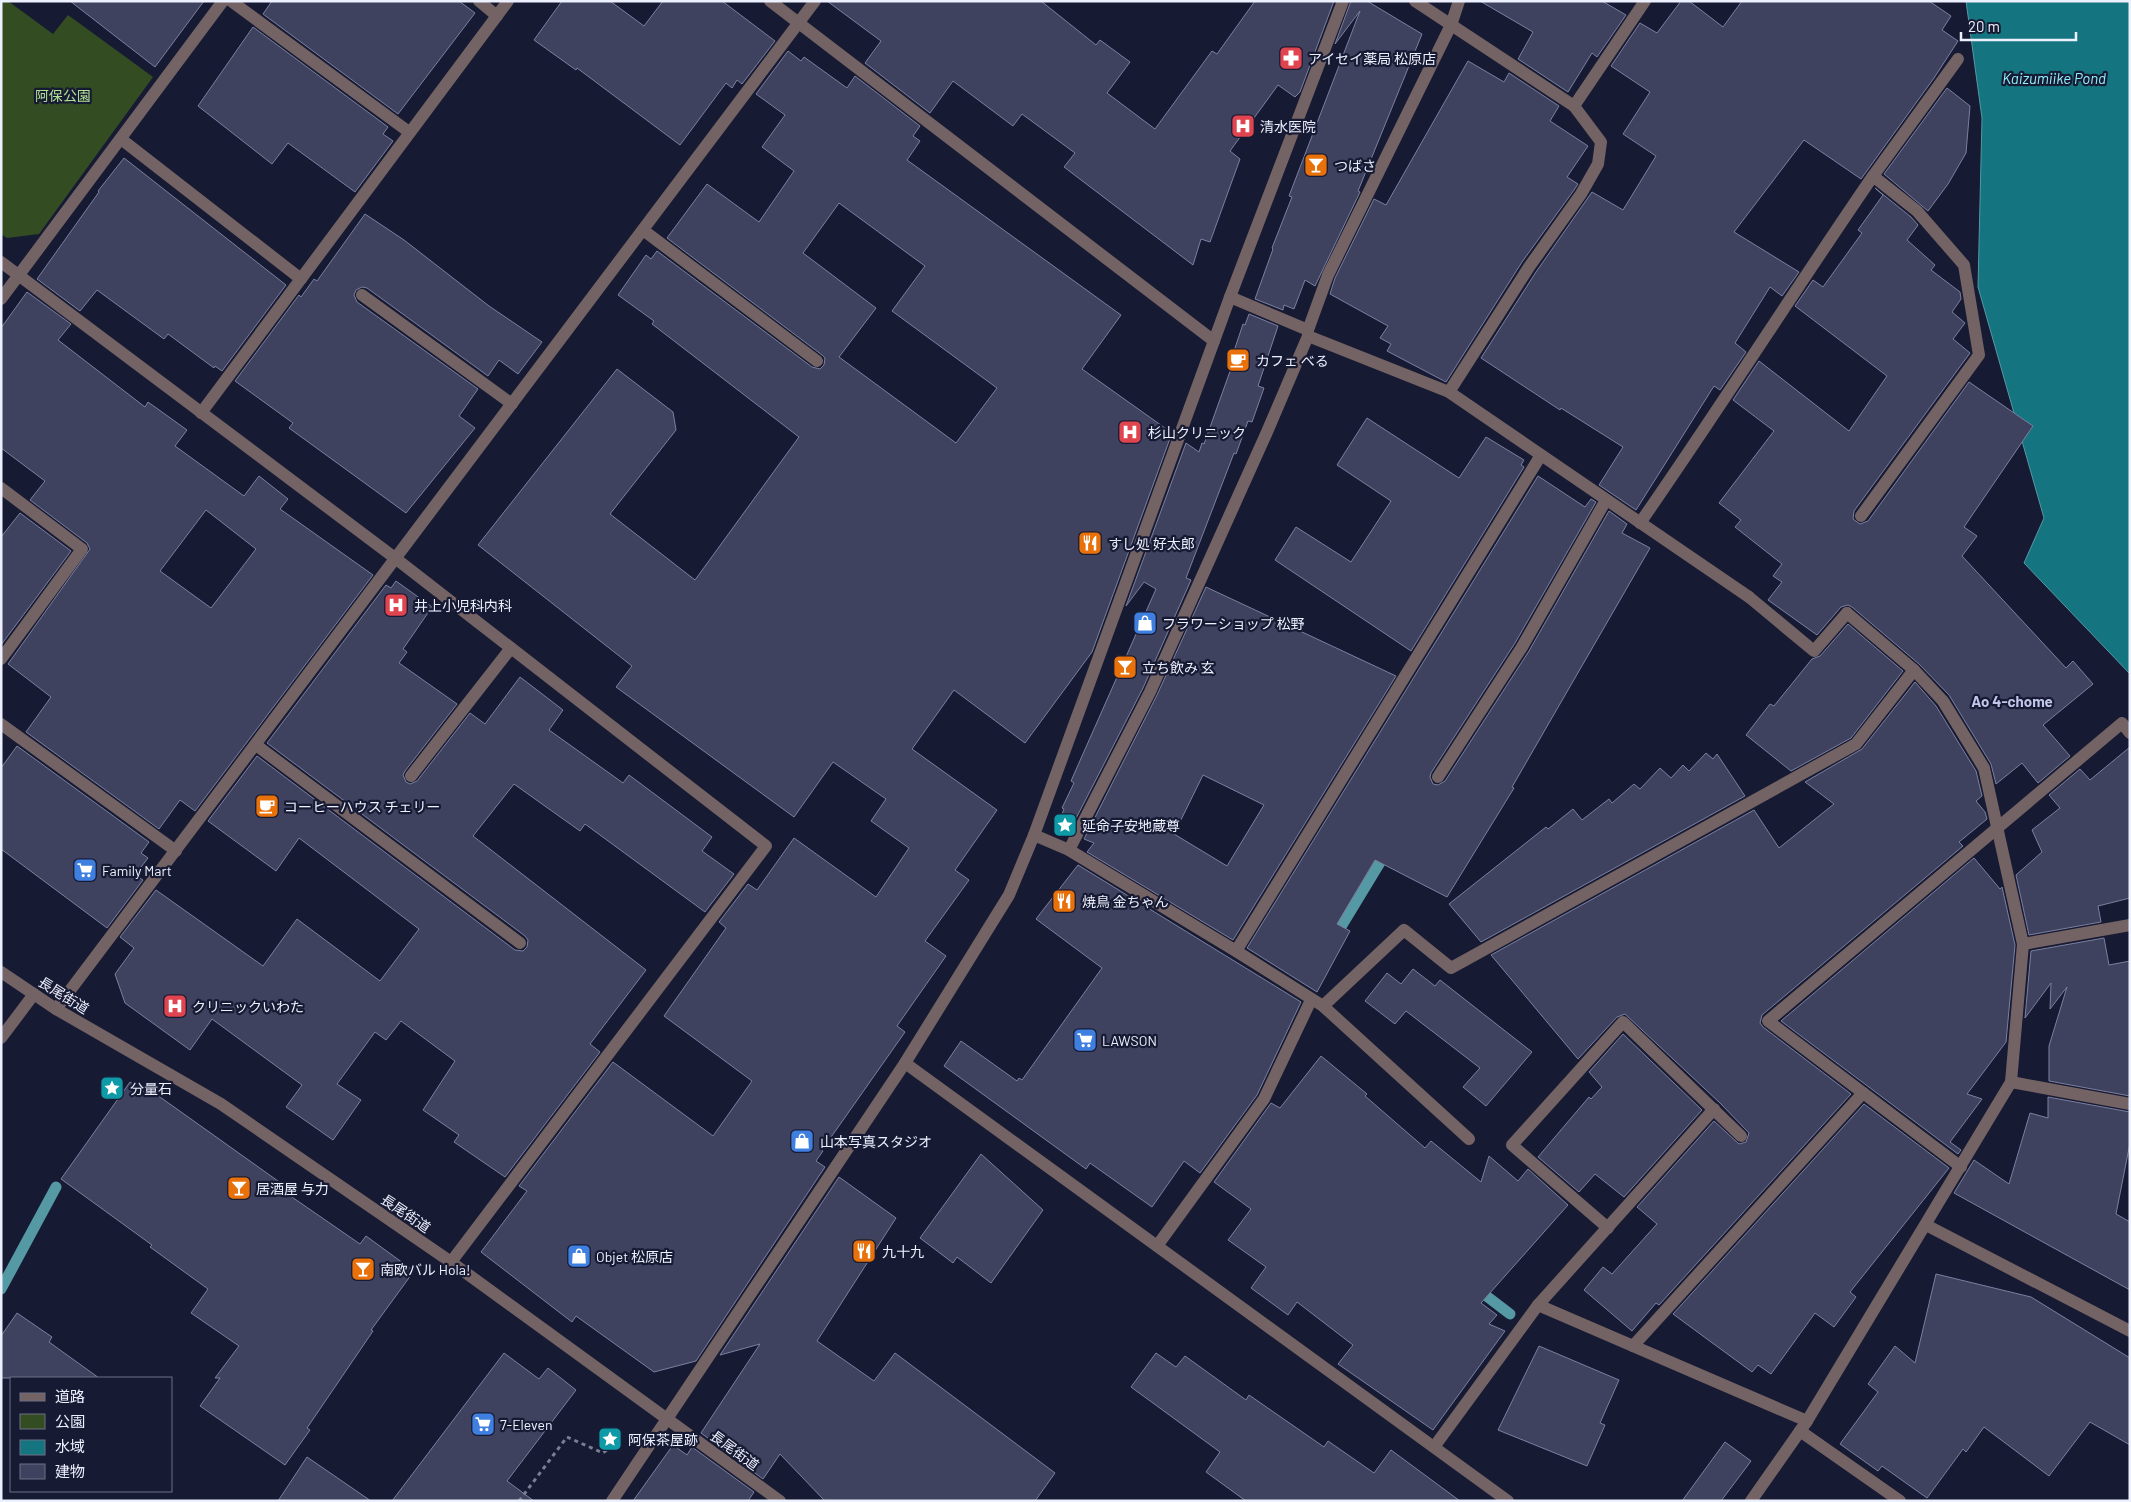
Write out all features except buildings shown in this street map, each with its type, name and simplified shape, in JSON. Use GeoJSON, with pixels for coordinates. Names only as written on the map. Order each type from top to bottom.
{"type":"FeatureCollection","features":[{"type":"Feature","properties":{"kind":"street"},"geometry":{"type":"LineString","coordinates":[[1,299],[223,1]]}},
{"type":"Feature","properties":{"kind":"street"},"geometry":{"type":"LineString","coordinates":[[231,1],[409,132]]}},
{"type":"Feature","properties":{"kind":"street"},"geometry":{"type":"LineString","coordinates":[[479,1],[497,16]]}},
{"type":"Feature","properties":{"kind":"street"},"geometry":{"type":"LineString","coordinates":[[201,414],[508,1]]}},
{"type":"Feature","properties":{"kind":"street"},"geometry":{"type":"LineString","coordinates":[[770,1],[1214,341]]}},
{"type":"Feature","properties":{"kind":"street"},"geometry":{"type":"LineString","coordinates":[[56,1009],[815,1]]}},
{"type":"Feature","properties":{"kind":"street"},"geometry":{"type":"LineString","coordinates":[[612,1501],[905,1063],[1009,894],[1034,835],[1230,297],[1344,1]]}},
{"type":"Feature","properties":{"kind":"street"},"geometry":{"type":"LineString","coordinates":[[1415,1],[1574,106],[1601,142],[1598,164],[1581,194],[1529,267],[1449,392]]}},
{"type":"Feature","properties":{"kind":"street"},"geometry":{"type":"LineString","coordinates":[[1069,850],[1150,692],[1267,432],[1308,333],[1328,275],[1451,25],[1459,1]]}},
{"type":"Feature","properties":{"kind":"street"},"geometry":{"type":"LineString","coordinates":[[1574,106],[1645,1]]}},
{"type":"Feature","properties":{"kind":"street"},"geometry":{"type":"LineString","coordinates":[[1640,523],[1713,418],[1795,289],[1872,176],[1958,59]]}},
{"type":"Feature","properties":{"kind":"street"},"geometry":{"type":"LineString","coordinates":[[121,139],[300,279]]}},
{"type":"Feature","properties":{"kind":"street"},"geometry":{"type":"LineString","coordinates":[[1861,516],[1979,355],[1964,264],[1917,211],[1872,176]]}},
{"type":"Feature","properties":{"kind":"street"},"geometry":{"type":"LineString","coordinates":[[643,230],[817,361]]}},
{"type":"Feature","properties":{"kind":"street"},"geometry":{"type":"LineString","coordinates":[[1,262],[395,558],[766,846],[451,1262]]}},
{"type":"Feature","properties":{"kind":"street"},"geometry":{"type":"LineString","coordinates":[[362,295],[512,404]]}},
{"type":"Feature","properties":{"kind":"street"},"geometry":{"type":"LineString","coordinates":[[1230,297],[1308,333],[1449,392],[1749,597],[1814,652],[1847,613],[1914,670],[1943,700],[1984,768],[2023,944],[2011,1082],[1804,1426],[1751,1501]]}},
{"type":"Feature","properties":{"kind":"street"},"geometry":{"type":"LineString","coordinates":[[1236,951],[1541,455]]}},
{"type":"Feature","properties":{"kind":"street"},"geometry":{"type":"LineString","coordinates":[[1,488],[82,549],[1,659]]}},
{"type":"Feature","properties":{"kind":"street"},"geometry":{"type":"LineString","coordinates":[[1438,777],[1522,647],[1606,500]]}},
{"type":"Feature","properties":{"kind":"street"},"geometry":{"type":"LineString","coordinates":[[412,776],[511,648]]}},
{"type":"Feature","properties":{"kind":"street"},"geometry":{"type":"LineString","coordinates":[[1323,1006],[1404,930],[1452,968],[1856,744],[1914,670]]}},
{"type":"Feature","properties":{"kind":"street"},"geometry":{"type":"LineString","coordinates":[[1960,1167],[1768,1021],[2122,723],[2130,733]]}},
{"type":"Feature","properties":{"kind":"street"},"geometry":{"type":"LineString","coordinates":[[1,724],[176,852]]}},
{"type":"Feature","properties":{"kind":"street"},"geometry":{"type":"LineString","coordinates":[[256,745],[520,943]]}},
{"type":"Feature","properties":{"kind":"street"},"geometry":{"type":"LineString","coordinates":[[1034,835],[1069,850],[1323,1006],[1469,1139]]}},
{"type":"Feature","properties":{"kind":"street"},"geometry":{"type":"LineString","coordinates":[[2023,944],[2130,925]]}},
{"type":"Feature","properties":{"kind":"street","name":"長尾街道"},"geometry":{"type":"LineString","coordinates":[[1,972],[56,1009],[221,1104],[451,1262],[780,1501]]}},
{"type":"Feature","properties":{"kind":"street"},"geometry":{"type":"LineString","coordinates":[[1,1038],[34,994]]}},
{"type":"Feature","properties":{"kind":"street"},"geometry":{"type":"LineString","coordinates":[[1157,1246],[1264,1100],[1311,1000]]}},
{"type":"Feature","properties":{"kind":"street"},"geometry":{"type":"LineString","coordinates":[[1608,1228],[1512,1145],[1623,1022],[1741,1136]]}},
{"type":"Feature","properties":{"kind":"street"},"geometry":{"type":"LineString","coordinates":[[905,1063],[1508,1501]]}},
{"type":"Feature","properties":{"kind":"street"},"geometry":{"type":"LineString","coordinates":[[2011,1082],[2130,1104]]}},
{"type":"Feature","properties":{"kind":"street"},"geometry":{"type":"LineString","coordinates":[[1633,1346],[1863,1093]]}},
{"type":"Feature","properties":{"kind":"street"},"geometry":{"type":"LineString","coordinates":[[1434,1447],[1538,1305],[1714,1109]]}},
{"type":"Feature","properties":{"kind":"street"},"geometry":{"type":"LineString","coordinates":[[1926,1225],[2130,1331]]}},
{"type":"Feature","properties":{"kind":"street"},"geometry":{"type":"LineString","coordinates":[[1538,1305],[1633,1346],[1804,1426],[1900,1501]]}},
{"type":"Feature","properties":{"kind":"path"},"geometry":{"type":"LineString","coordinates":[[519,1501],[567,1437],[603,1453],[615,1443]]}},
{"type":"Feature","properties":{"kind":"green space","name":"阿保公園"},"geometry":{"type":"Polygon","coordinates":[[[1,1],[8,1],[53,34],[68,15],[153,77],[39,234],[7,238],[1,234],[1,1]]]}},
{"type":"Feature","properties":{"kind":"water","name":"Kaizumiike Pond"},"geometry":{"type":"Polygon","coordinates":[[[1966,1],[2130,1],[2130,674],[2024,563],[2044,518],[1978,287],[1982,118],[1966,1]]]}},
{"type":"Feature","properties":{"kind":"waterway"},"geometry":{"type":"LineString","coordinates":[[1333,940],[1387,851]]}},
{"type":"Feature","properties":{"kind":"waterway"},"geometry":{"type":"LineString","coordinates":[[1,1289],[56,1187]]}},
{"type":"Feature","properties":{"kind":"waterway"},"geometry":{"type":"LineString","coordinates":[[1476,1288],[1510,1314]]}},
{"type":"Feature","properties":{"kind":"place","name":"アイセイ薬局 松原店"},"geometry":{"type":"Point","coordinates":[1291,58]}},
{"type":"Feature","properties":{"kind":"place","name":"清水医院"},"geometry":{"type":"Point","coordinates":[1243,126]}},
{"type":"Feature","properties":{"kind":"place","name":"つばさ"},"geometry":{"type":"Point","coordinates":[1316,165]}},
{"type":"Feature","properties":{"kind":"place","name":"カフェ べる"},"geometry":{"type":"Point","coordinates":[1238,360]}},
{"type":"Feature","properties":{"kind":"place","name":"杉山クリニック"},"geometry":{"type":"Point","coordinates":[1130,432]}},
{"type":"Feature","properties":{"kind":"place","name":"すし処 好太郎"},"geometry":{"type":"Point","coordinates":[1090,543]}},
{"type":"Feature","properties":{"kind":"place","name":"井上小児科内科"},"geometry":{"type":"Point","coordinates":[396,605]}},
{"type":"Feature","properties":{"kind":"place","name":"フラワーショップ 松野"},"geometry":{"type":"Point","coordinates":[1145,623]}},
{"type":"Feature","properties":{"kind":"place","name":"立ち飲み 玄"},"geometry":{"type":"Point","coordinates":[1125,667]}},
{"type":"Feature","properties":{"kind":"place","name":"コーヒーハウス チェリー"},"geometry":{"type":"Point","coordinates":[267,806]}},
{"type":"Feature","properties":{"kind":"place","name":"延命子安地蔵尊"},"geometry":{"type":"Point","coordinates":[1065,825]}},
{"type":"Feature","properties":{"kind":"place","name":"Family Mart"},"geometry":{"type":"Point","coordinates":[85,870]}},
{"type":"Feature","properties":{"kind":"place","name":"焼鳥 金ちゃん"},"geometry":{"type":"Point","coordinates":[1064,901]}},
{"type":"Feature","properties":{"kind":"place","name":"クリニックいわた"},"geometry":{"type":"Point","coordinates":[175,1006]}},
{"type":"Feature","properties":{"kind":"place","name":"LAWSON"},"geometry":{"type":"Point","coordinates":[1085,1040]}},
{"type":"Feature","properties":{"kind":"place","name":"分量石"},"geometry":{"type":"Point","coordinates":[112,1088]}},
{"type":"Feature","properties":{"kind":"place","name":"山本写真スタジオ"},"geometry":{"type":"Point","coordinates":[802,1141]}},
{"type":"Feature","properties":{"kind":"place","name":"居酒屋 与力"},"geometry":{"type":"Point","coordinates":[239,1188]}},
{"type":"Feature","properties":{"kind":"place","name":"九十九"},"geometry":{"type":"Point","coordinates":[864,1251]}},
{"type":"Feature","properties":{"kind":"place","name":"Objet 松原店"},"geometry":{"type":"Point","coordinates":[579,1256]}},
{"type":"Feature","properties":{"kind":"place","name":"南欧バル Hola!"},"geometry":{"type":"Point","coordinates":[363,1269]}},
{"type":"Feature","properties":{"kind":"place","name":"7-Eleven"},"geometry":{"type":"Point","coordinates":[483,1424]}},
{"type":"Feature","properties":{"kind":"place","name":"阿保茶屋跡"},"geometry":{"type":"Point","coordinates":[610,1439]}},
{"type":"Feature","properties":{"kind":"district","name":"Ao 4-chome"},"geometry":{"type":"Point","coordinates":[2012,701]}}]}
